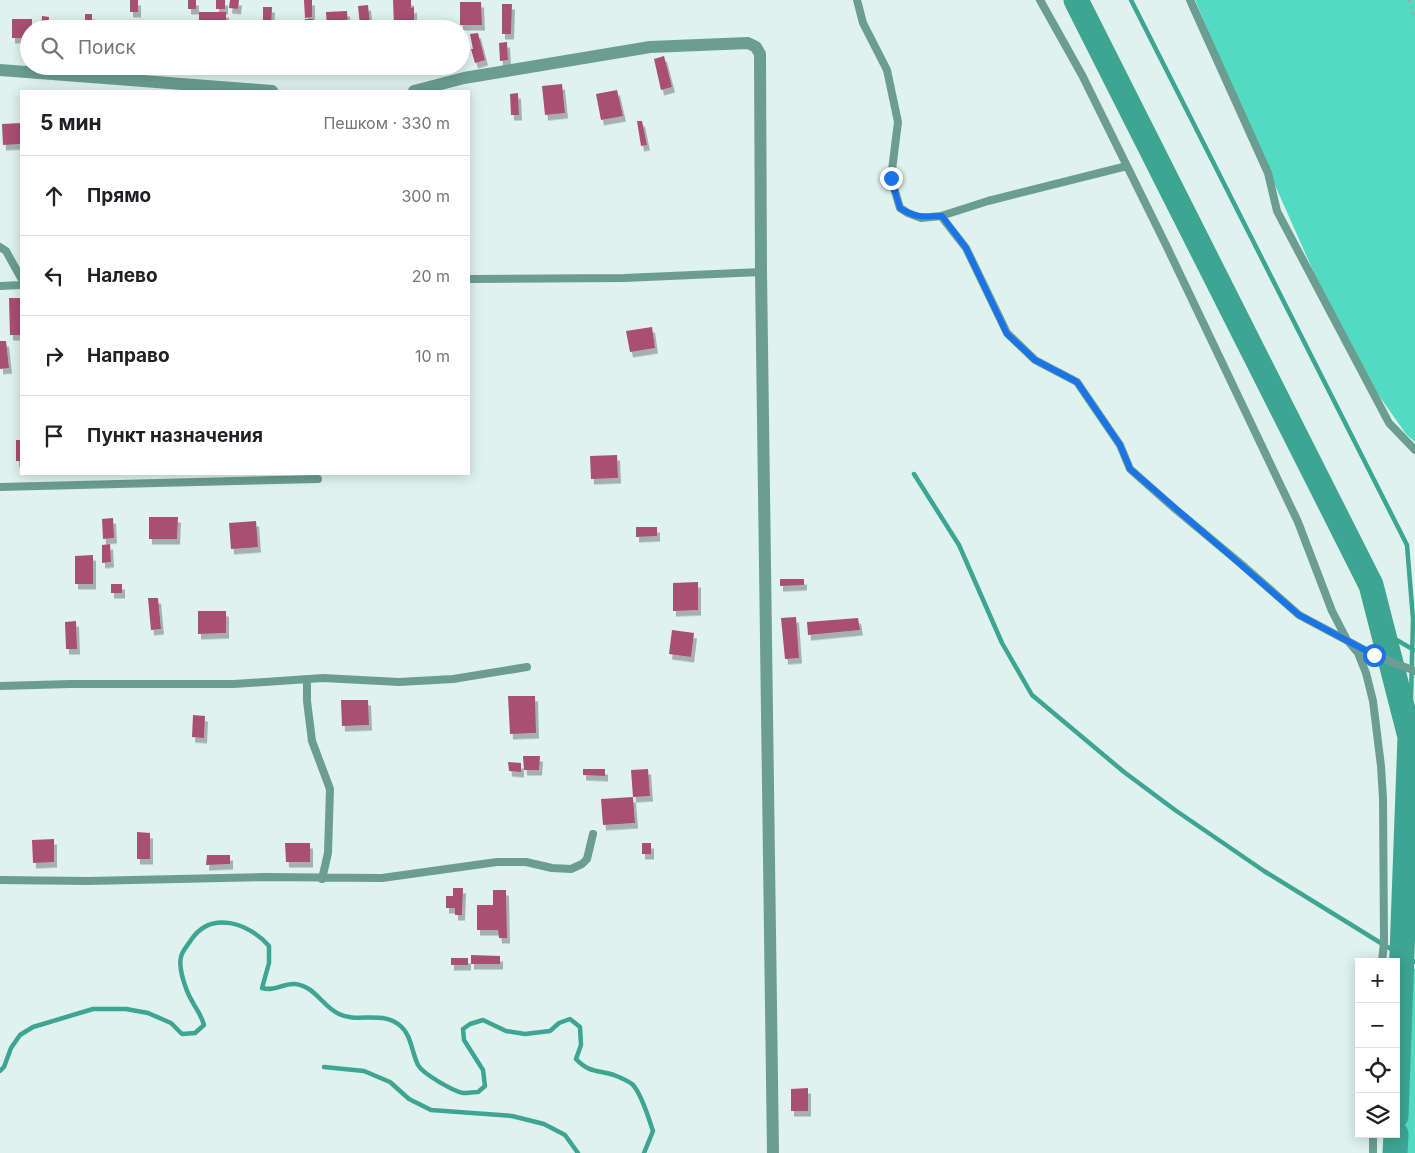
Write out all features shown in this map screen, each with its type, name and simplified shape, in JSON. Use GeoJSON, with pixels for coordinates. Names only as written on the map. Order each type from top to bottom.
{"type":"FeatureCollection","features":[{"type":"Feature","properties":{"kind":"street"},"geometry":{"type":"LineString","coordinates":[[418,90],[464,78],[650,47],[748,43],[756,47],[760,54],[761,272],[773,1153]]}},
{"type":"Feature","properties":{"kind":"street"},"geometry":{"type":"LineString","coordinates":[[0,70],[20,72]]}},
{"type":"Feature","properties":{"kind":"street"},"geometry":{"type":"LineString","coordinates":[[65,75],[259,90]]}},
{"type":"Feature","properties":{"kind":"lane"},"geometry":{"type":"LineString","coordinates":[[857,0],[863,22],[887,70],[898,122],[891,178],[900,208],[908,214],[921,218],[942,216],[988,201],[1127,166]]}},
{"type":"Feature","properties":{"kind":"lane"},"geometry":{"type":"LineString","coordinates":[[1040,0],[1082,75],[1167,247],[1298,522],[1332,611],[1347,640],[1358,653],[1366,673],[1373,701],[1384,799],[1382,958]]}},
{"type":"Feature","properties":{"kind":"lane"},"geometry":{"type":"LineString","coordinates":[[1190,0],[1268,173],[1277,211],[1388,424],[1415,450]]}},
{"type":"Feature","properties":{"kind":"lane"},"geometry":{"type":"LineString","coordinates":[[942,216],[966,248],[1007,334],[1035,360],[1077,382],[1120,445],[1130,469],[1299,615],[1374,655],[1415,671]]}},
{"type":"Feature","properties":{"kind":"lane"},"geometry":{"type":"LineString","coordinates":[[0,247],[6,251],[20,276]]}},
{"type":"Feature","properties":{"kind":"lane"},"geometry":{"type":"LineString","coordinates":[[470,279],[624,278],[761,272]]}},
{"type":"Feature","properties":{"kind":"lane"},"geometry":{"type":"LineString","coordinates":[[0,286],[20,285]]}},
{"type":"Feature","properties":{"kind":"lane"},"geometry":{"type":"LineString","coordinates":[[0,487],[318,479]]}},
{"type":"Feature","properties":{"kind":"lane"},"geometry":{"type":"LineString","coordinates":[[0,686],[234,684],[323,678],[408,682],[453,679],[527,667]]}},
{"type":"Feature","properties":{"kind":"lane"},"geometry":{"type":"LineString","coordinates":[[307,679],[307,701],[312,741],[330,789],[328,853],[322,879]]}},
{"type":"Feature","properties":{"kind":"lane"},"geometry":{"type":"LineString","coordinates":[[0,880],[88,881],[264,877],[322,879],[382,878],[498,862],[526,862],[552,868],[571,869],[582,864],[587,859],[593,834]]}},
{"type":"Feature","properties":{"kind":"lane"},"geometry":{"type":"LineString","coordinates":[[1373,1138],[1373,1153]]}},
{"type":"Feature","properties":{"kind":"path"},"geometry":{"type":"LineString","coordinates":[[1409,0],[1415,19]]}},
{"type":"Feature","properties":{"kind":"green space"},"geometry":{"type":"Polygon","coordinates":[[[1195,0],[1415,0],[1415,442],[1406,434],[1351,356],[1233,91],[1195,0]]]}},
{"type":"Feature","properties":{"kind":"green space"},"geometry":{"type":"Polygon","coordinates":[[[1408,966],[1415,969],[1415,1153],[1402,1153],[1408,966]]]}},
{"type":"Feature","properties":{"kind":"building"},"geometry":{"type":"Polygon","coordinates":[[[130,0],[138,0],[138,12],[130,12],[130,0]]]}},
{"type":"Feature","properties":{"kind":"building"},"geometry":{"type":"Polygon","coordinates":[[[188,0],[196,0],[196,9],[188,9],[188,0]]]}},
{"type":"Feature","properties":{"kind":"building"},"geometry":{"type":"Polygon","coordinates":[[[216,0],[225,0],[225,9],[216,9],[216,0]]]}},
{"type":"Feature","properties":{"kind":"building"},"geometry":{"type":"Polygon","coordinates":[[[230,0],[239,0],[238,9],[229,8],[230,0]]]}},
{"type":"Feature","properties":{"kind":"building"},"geometry":{"type":"Polygon","coordinates":[[[304,0],[312,0],[312,17],[305,18],[304,0]]]}},
{"type":"Feature","properties":{"kind":"building"},"geometry":{"type":"Polygon","coordinates":[[[393,0],[411,0],[411,8],[414,7],[414,20],[394,20],[393,0]]]}},
{"type":"Feature","properties":{"kind":"building"},"geometry":{"type":"Polygon","coordinates":[[[460,2],[481,2],[482,25],[470,25],[470,20],[460,20],[460,2]]]}},
{"type":"Feature","properties":{"kind":"building"},"geometry":{"type":"Polygon","coordinates":[[[502,4],[512,4],[511,34],[502,34],[502,4]]]}},
{"type":"Feature","properties":{"kind":"building"},"geometry":{"type":"Polygon","coordinates":[[[368,5],[370,20],[359,20],[358,6],[368,5]]]}},
{"type":"Feature","properties":{"kind":"building"},"geometry":{"type":"Polygon","coordinates":[[[263,7],[272,7],[271,20],[263,20],[263,7]]]}},
{"type":"Feature","properties":{"kind":"building"},"geometry":{"type":"Polygon","coordinates":[[[347,11],[348,20],[326,20],[326,12],[347,11]]]}},
{"type":"Feature","properties":{"kind":"building"},"geometry":{"type":"Polygon","coordinates":[[[199,12],[226,12],[226,20],[199,20],[199,12]]]}},
{"type":"Feature","properties":{"kind":"building"},"geometry":{"type":"Polygon","coordinates":[[[85,14],[92,14],[92,20],[85,20],[85,14]]]}},
{"type":"Feature","properties":{"kind":"building"},"geometry":{"type":"Polygon","coordinates":[[[42,16],[49,17],[49,20],[42,20],[42,16]]]}},
{"type":"Feature","properties":{"kind":"building"},"geometry":{"type":"Polygon","coordinates":[[[12,19],[32,19],[20,20],[20,38],[12,38],[12,19]]]}},
{"type":"Feature","properties":{"kind":"building"},"geometry":{"type":"Polygon","coordinates":[[[478,33],[485,60],[475,63],[471,49],[473,49],[470,34],[478,33]]]}},
{"type":"Feature","properties":{"kind":"building"},"geometry":{"type":"Polygon","coordinates":[[[507,42],[508,60],[500,61],[499,43],[507,42]]]}},
{"type":"Feature","properties":{"kind":"building"},"geometry":{"type":"Polygon","coordinates":[[[664,56],[672,87],[661,90],[654,59],[664,56]]]}},
{"type":"Feature","properties":{"kind":"building"},"geometry":{"type":"Polygon","coordinates":[[[562,84],[565,113],[545,115],[542,86],[562,84]]]}},
{"type":"Feature","properties":{"kind":"building"},"geometry":{"type":"Polygon","coordinates":[[[617,90],[623,116],[601,120],[596,94],[617,90]]]}},
{"type":"Feature","properties":{"kind":"building"},"geometry":{"type":"Polygon","coordinates":[[[518,93],[519,115],[511,115],[510,94],[518,93]]]}},
{"type":"Feature","properties":{"kind":"building"},"geometry":{"type":"Polygon","coordinates":[[[637,121],[642,121],[647,145],[641,146],[637,121]]]}},
{"type":"Feature","properties":{"kind":"building"},"geometry":{"type":"Polygon","coordinates":[[[20,123],[20,144],[3,145],[2,124],[20,123]]]}},
{"type":"Feature","properties":{"kind":"building"},"geometry":{"type":"Polygon","coordinates":[[[9,298],[20,298],[20,335],[10,335],[9,298]]]}},
{"type":"Feature","properties":{"kind":"building"},"geometry":{"type":"Polygon","coordinates":[[[652,327],[655,348],[630,352],[626,331],[652,327]]]}},
{"type":"Feature","properties":{"kind":"building"},"geometry":{"type":"Polygon","coordinates":[[[0,341],[6,341],[9,368],[0,369],[0,341]]]}},
{"type":"Feature","properties":{"kind":"building"},"geometry":{"type":"Polygon","coordinates":[[[16,440],[20,440],[20,461],[16,461],[16,440]]]}},
{"type":"Feature","properties":{"kind":"building"},"geometry":{"type":"Polygon","coordinates":[[[617,455],[618,478],[591,479],[590,456],[617,455]]]}},
{"type":"Feature","properties":{"kind":"building"},"geometry":{"type":"Polygon","coordinates":[[[149,517],[178,517],[177,539],[149,539],[149,517]]]}},
{"type":"Feature","properties":{"kind":"building"},"geometry":{"type":"Polygon","coordinates":[[[113,518],[114,538],[103,539],[102,519],[113,518]]]}},
{"type":"Feature","properties":{"kind":"building"},"geometry":{"type":"Polygon","coordinates":[[[256,521],[258,547],[231,549],[229,523],[256,521]]]}},
{"type":"Feature","properties":{"kind":"building"},"geometry":{"type":"Polygon","coordinates":[[[636,527],[657,527],[657,536],[636,537],[636,527]]]}},
{"type":"Feature","properties":{"kind":"building"},"geometry":{"type":"Polygon","coordinates":[[[110,544],[111,562],[102,563],[102,545],[110,544]]]}},
{"type":"Feature","properties":{"kind":"building"},"geometry":{"type":"Polygon","coordinates":[[[93,555],[93,584],[75,584],[75,556],[93,555]]]}},
{"type":"Feature","properties":{"kind":"building"},"geometry":{"type":"Polygon","coordinates":[[[780,579],[804,579],[804,585],[780,586],[780,579]]]}},
{"type":"Feature","properties":{"kind":"building"},"geometry":{"type":"Polygon","coordinates":[[[698,582],[698,610],[673,611],[673,583],[698,582]]]}},
{"type":"Feature","properties":{"kind":"building"},"geometry":{"type":"Polygon","coordinates":[[[111,584],[122,584],[122,593],[111,593],[111,584]]]}},
{"type":"Feature","properties":{"kind":"building"},"geometry":{"type":"Polygon","coordinates":[[[148,598],[158,598],[161,629],[151,630],[148,598]]]}},
{"type":"Feature","properties":{"kind":"building"},"geometry":{"type":"Polygon","coordinates":[[[198,611],[226,611],[226,633],[198,634],[198,611]]]}},
{"type":"Feature","properties":{"kind":"building"},"geometry":{"type":"Polygon","coordinates":[[[796,617],[799,658],[785,659],[781,618],[796,617]]]}},
{"type":"Feature","properties":{"kind":"building"},"geometry":{"type":"Polygon","coordinates":[[[858,618],[860,630],[808,635],[807,622],[858,618]]]}},
{"type":"Feature","properties":{"kind":"building"},"geometry":{"type":"Polygon","coordinates":[[[76,621],[77,649],[66,649],[65,622],[76,621]]]}},
{"type":"Feature","properties":{"kind":"building"},"geometry":{"type":"Polygon","coordinates":[[[672,630],[694,633],[691,657],[669,654],[672,630]]]}},
{"type":"Feature","properties":{"kind":"building"},"geometry":{"type":"Polygon","coordinates":[[[508,696],[535,696],[536,733],[510,734],[508,696]]]}},
{"type":"Feature","properties":{"kind":"building"},"geometry":{"type":"Polygon","coordinates":[[[341,700],[368,700],[369,725],[342,726],[341,700]]]}},
{"type":"Feature","properties":{"kind":"building"},"geometry":{"type":"Polygon","coordinates":[[[193,715],[205,716],[204,738],[192,737],[193,715]]]}},
{"type":"Feature","properties":{"kind":"building"},"geometry":{"type":"Polygon","coordinates":[[[523,756],[540,756],[539,770],[524,770],[523,756]]]}},
{"type":"Feature","properties":{"kind":"building"},"geometry":{"type":"Polygon","coordinates":[[[508,762],[521,763],[521,772],[509,771],[508,762]]]}},
{"type":"Feature","properties":{"kind":"building"},"geometry":{"type":"Polygon","coordinates":[[[583,769],[605,769],[605,776],[583,775],[583,769]]]}},
{"type":"Feature","properties":{"kind":"building"},"geometry":{"type":"Polygon","coordinates":[[[648,769],[650,796],[633,797],[631,770],[648,769]]]}},
{"type":"Feature","properties":{"kind":"building"},"geometry":{"type":"Polygon","coordinates":[[[633,797],[635,823],[603,825],[601,799],[633,797]]]}},
{"type":"Feature","properties":{"kind":"building"},"geometry":{"type":"Polygon","coordinates":[[[137,832],[150,833],[150,859],[137,859],[137,832]]]}},
{"type":"Feature","properties":{"kind":"building"},"geometry":{"type":"Polygon","coordinates":[[[54,839],[54,862],[33,863],[32,840],[54,839]]]}},
{"type":"Feature","properties":{"kind":"building"},"geometry":{"type":"Polygon","coordinates":[[[285,843],[310,843],[310,862],[286,862],[285,843]]]}},
{"type":"Feature","properties":{"kind":"building"},"geometry":{"type":"Polygon","coordinates":[[[642,843],[651,843],[651,854],[642,854],[642,843]]]}},
{"type":"Feature","properties":{"kind":"building"},"geometry":{"type":"Polygon","coordinates":[[[207,855],[230,855],[230,864],[206,865],[207,855]]]}},
{"type":"Feature","properties":{"kind":"building"},"geometry":{"type":"Polygon","coordinates":[[[453,888],[463,888],[462,915],[455,915],[455,908],[446,908],[446,896],[453,896],[453,888]]]}},
{"type":"Feature","properties":{"kind":"building"},"geometry":{"type":"Polygon","coordinates":[[[493,890],[506,890],[507,938],[499,938],[498,930],[477,930],[477,905],[493,905],[493,890]]]}},
{"type":"Feature","properties":{"kind":"building"},"geometry":{"type":"Polygon","coordinates":[[[471,955],[500,956],[500,964],[471,964],[471,955]]]}},
{"type":"Feature","properties":{"kind":"building"},"geometry":{"type":"Polygon","coordinates":[[[451,958],[468,958],[468,965],[451,965],[451,958]]]}},
{"type":"Feature","properties":{"kind":"building"},"geometry":{"type":"Polygon","coordinates":[[[808,1088],[808,1111],[791,1111],[791,1089],[808,1088]]]}},
{"type":"Feature","properties":{"kind":"waterway"},"geometry":{"type":"LineString","coordinates":[[1076,0],[1371,585],[1410,737],[1397,1093]]}},
{"type":"Feature","properties":{"kind":"waterway"},"geometry":{"type":"LineString","coordinates":[[1131,0],[1407,545],[1413,619],[1410,737]]}},
{"type":"Feature","properties":{"kind":"waterway"},"geometry":{"type":"LineString","coordinates":[[914,474],[959,545],[1002,643],[1032,695],[1124,772],[1175,810],[1264,871],[1415,962]]}},
{"type":"Feature","properties":{"kind":"waterway"},"geometry":{"type":"LineString","coordinates":[[1383,632],[1414,650]]}},
{"type":"Feature","properties":{"kind":"waterway"},"geometry":{"type":"LineString","coordinates":[[0,1071],[4,1067],[11,1048],[20,1035],[33,1027],[93,1009],[126,1009],[148,1013],[171,1023],[182,1034],[195,1033],[204,1025],[185,986],[180,962],[182,955],[199,931],[209,925],[230,923],[251,931],[269,946],[269,963],[262,988],[271,989],[295,984],[308,988],[339,1014],[353,1018],[376,1017],[391,1020],[403,1028],[421,1069],[439,1082],[463,1093],[478,1092],[485,1086],[483,1070],[464,1040],[463,1029],[470,1024],[483,1020],[506,1031],[525,1034],[550,1031],[559,1023],[570,1019],[580,1027],[581,1045],[576,1059],[585,1067],[614,1075],[632,1084],[639,1093],[653,1131],[644,1153]]}},
{"type":"Feature","properties":{"kind":"waterway"},"geometry":{"type":"LineString","coordinates":[[324,1067],[364,1071],[390,1082],[409,1099],[431,1110],[512,1116],[544,1124],[565,1135],[578,1153]]}},
{"type":"Feature","properties":{"kind":"waterway"},"geometry":{"type":"LineString","coordinates":[[1395,1153],[1396,1138]]}},
{"type":"Feature","properties":{"kind":"route"},"geometry":{"type":"LineString","coordinates":[[891,178],[900,208],[908,214],[921,218],[942,216],[966,248],[1007,334],[1035,360],[1077,382],[1120,445],[1130,469],[1299,615],[1374,655]]}}]}
